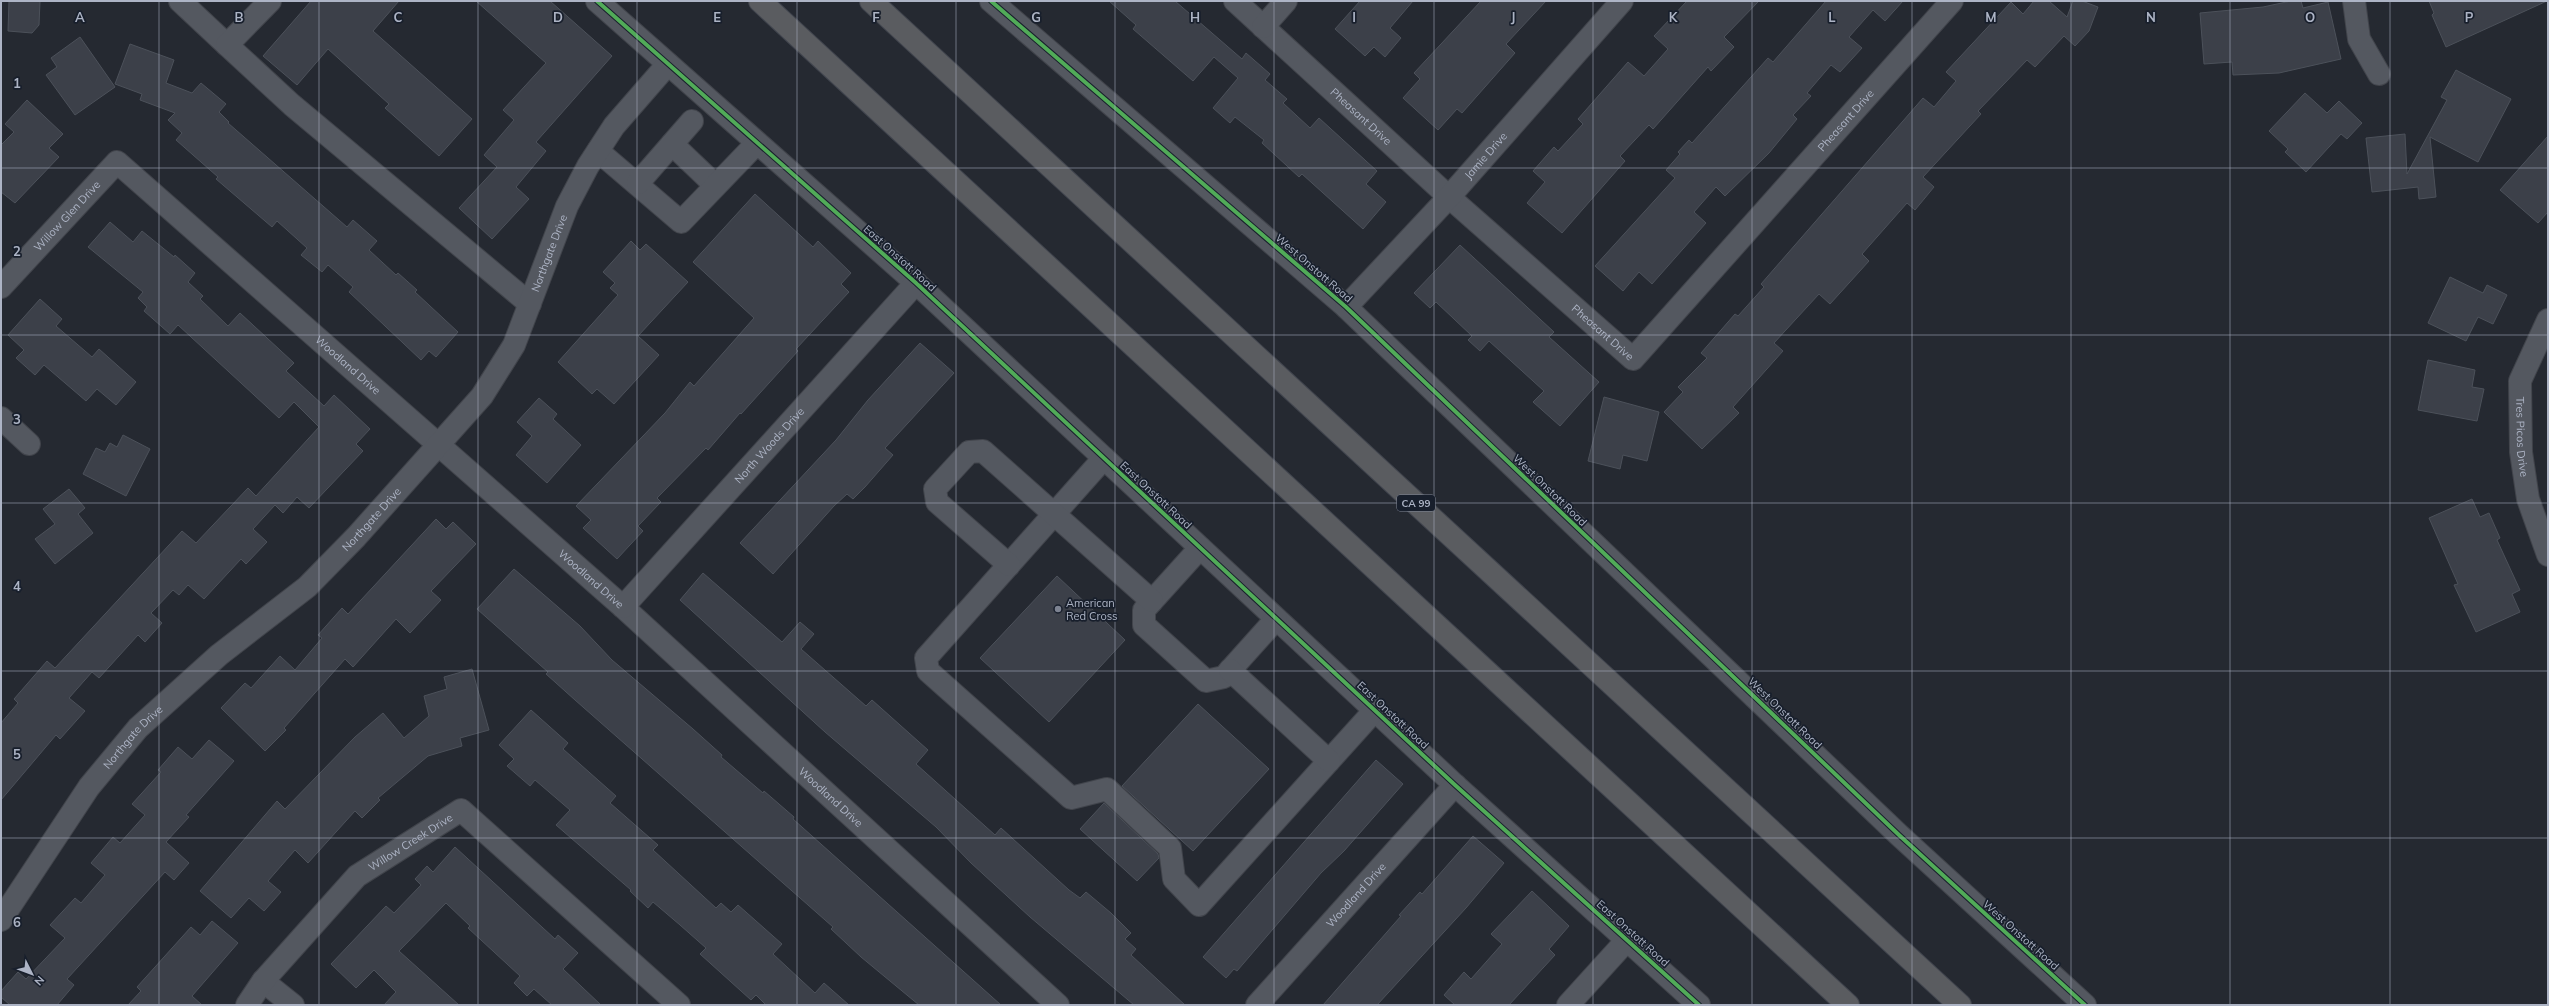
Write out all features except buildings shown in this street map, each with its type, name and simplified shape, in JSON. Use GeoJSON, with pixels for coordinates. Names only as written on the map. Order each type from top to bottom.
{"type":"FeatureCollection","features":[{"type":"Feature","properties":{"kind":"highway"},"geometry":{"type":"LineString","coordinates":[[760,1],[1848,1005]]}},
{"type":"Feature","properties":{"kind":"highway","name":"CA 99"},"geometry":{"type":"LineString","coordinates":[[871,1],[1960,1005]]}},
{"type":"Feature","properties":{"kind":"street"},"geometry":{"type":"LineString","coordinates":[[180,1],[292,105],[530,304]]}},
{"type":"Feature","properties":{"kind":"street"},"geometry":{"type":"LineString","coordinates":[[227,45],[270,1]]}},
{"type":"Feature","properties":{"kind":"street","name":"East Onstott Road"},"geometry":{"type":"LineString","coordinates":[[597,1],[916,284],[1455,785],[1699,1005]]}},
{"type":"Feature","properties":{"kind":"street","name":"West Onstott Road"},"geometry":{"type":"LineString","coordinates":[[991,1],[1346,307],[1899,835],[2085,1005]]}},
{"type":"Feature","properties":{"kind":"street","name":"Pheasant Drive"},"geometry":{"type":"LineString","coordinates":[[1234,1],[1449,197],[1633,359],[1952,1]]}},
{"type":"Feature","properties":{"kind":"street"},"geometry":{"type":"LineString","coordinates":[[1263,27],[1286,1]]}},
{"type":"Feature","properties":{"kind":"street","name":"Jamie Drive"},"geometry":{"type":"LineString","coordinates":[[1346,307],[1449,197],[1622,1]]}},
{"type":"Feature","properties":{"kind":"street"},"geometry":{"type":"LineString","coordinates":[[2354,1],[2359,39],[2379,74]]}},
{"type":"Feature","properties":{"kind":"street","name":"Northgate Drive"},"geometry":{"type":"LineString","coordinates":[[1,920],[89,787],[138,728],[219,655],[307,587],[440,444],[482,396],[514,345],[567,206],[614,126],[668,64]]}},
{"type":"Feature","properties":{"kind":"street"},"geometry":{"type":"LineString","coordinates":[[638,183],[692,121]]}},
{"type":"Feature","properties":{"kind":"street"},"geometry":{"type":"LineString","coordinates":[[598,151],[638,183],[681,222],[757,143]]}},
{"type":"Feature","properties":{"kind":"street"},"geometry":{"type":"LineString","coordinates":[[672,144],[715,186]]}},
{"type":"Feature","properties":{"kind":"street","name":"Willow Glen Drive"},"geometry":{"type":"LineString","coordinates":[[1,287],[117,162]]}},
{"type":"Feature","properties":{"kind":"street","name":"Woodland Drive"},"geometry":{"type":"LineString","coordinates":[[117,162],[440,444],[623,607],[1058,1005]]}},
{"type":"Feature","properties":{"kind":"street","name":"North Woods Drive"},"geometry":{"type":"LineString","coordinates":[[623,607],[916,284]]}},
{"type":"Feature","properties":{"kind":"street","name":"Tres Picos Drive"},"geometry":{"type":"LineString","coordinates":[[2548,320],[2520,381],[2520,389],[2521,452],[2528,499],[2548,555]]}},
{"type":"Feature","properties":{"kind":"street"},"geometry":{"type":"LineString","coordinates":[[1,418],[29,444]]}},
{"type":"Feature","properties":{"kind":"street"},"geometry":{"type":"LineString","coordinates":[[1009,565],[937,502],[935,489],[969,452],[983,451],[1152,601]]}},
{"type":"Feature","properties":{"kind":"street"},"geometry":{"type":"LineString","coordinates":[[1104,458],[926,658],[928,672],[1071,798],[1106,789],[1170,848],[1174,879],[1199,905],[1375,710]]}},
{"type":"Feature","properties":{"kind":"street"},"geometry":{"type":"LineString","coordinates":[[1200,548],[1144,610],[1144,625],[1206,681],[1224,677],[1276,618]]}},
{"type":"Feature","properties":{"kind":"street"},"geometry":{"type":"LineString","coordinates":[[1230,670],[1329,761]]}},
{"type":"Feature","properties":{"kind":"street","name":"Woodland Drive"},"geometry":{"type":"LineString","coordinates":[[1257,1005],[1455,785]]}},
{"type":"Feature","properties":{"kind":"street","name":"Willow Creek Drive"},"geometry":{"type":"LineString","coordinates":[[247,1005],[263,981],[357,876],[461,810],[679,1005]]}},
{"type":"Feature","properties":{"kind":"street"},"geometry":{"type":"LineString","coordinates":[[1568,1005],[1626,940]]}},
{"type":"Feature","properties":{"kind":"street"},"geometry":{"type":"LineString","coordinates":[[263,981],[293,1005]]}},
{"type":"Feature","properties":{"kind":"cycle path"},"geometry":{"type":"LineString","coordinates":[[597,1],[916,283],[1455,785],[1699,1005]]}},
{"type":"Feature","properties":{"kind":"cycle path"},"geometry":{"type":"LineString","coordinates":[[991,1],[1346,307],[1899,835],[2085,1005]]}},
{"type":"Feature","properties":{"kind":"place","name":"American Red Cross"},"geometry":{"type":"Point","coordinates":[1058,609]}}]}
